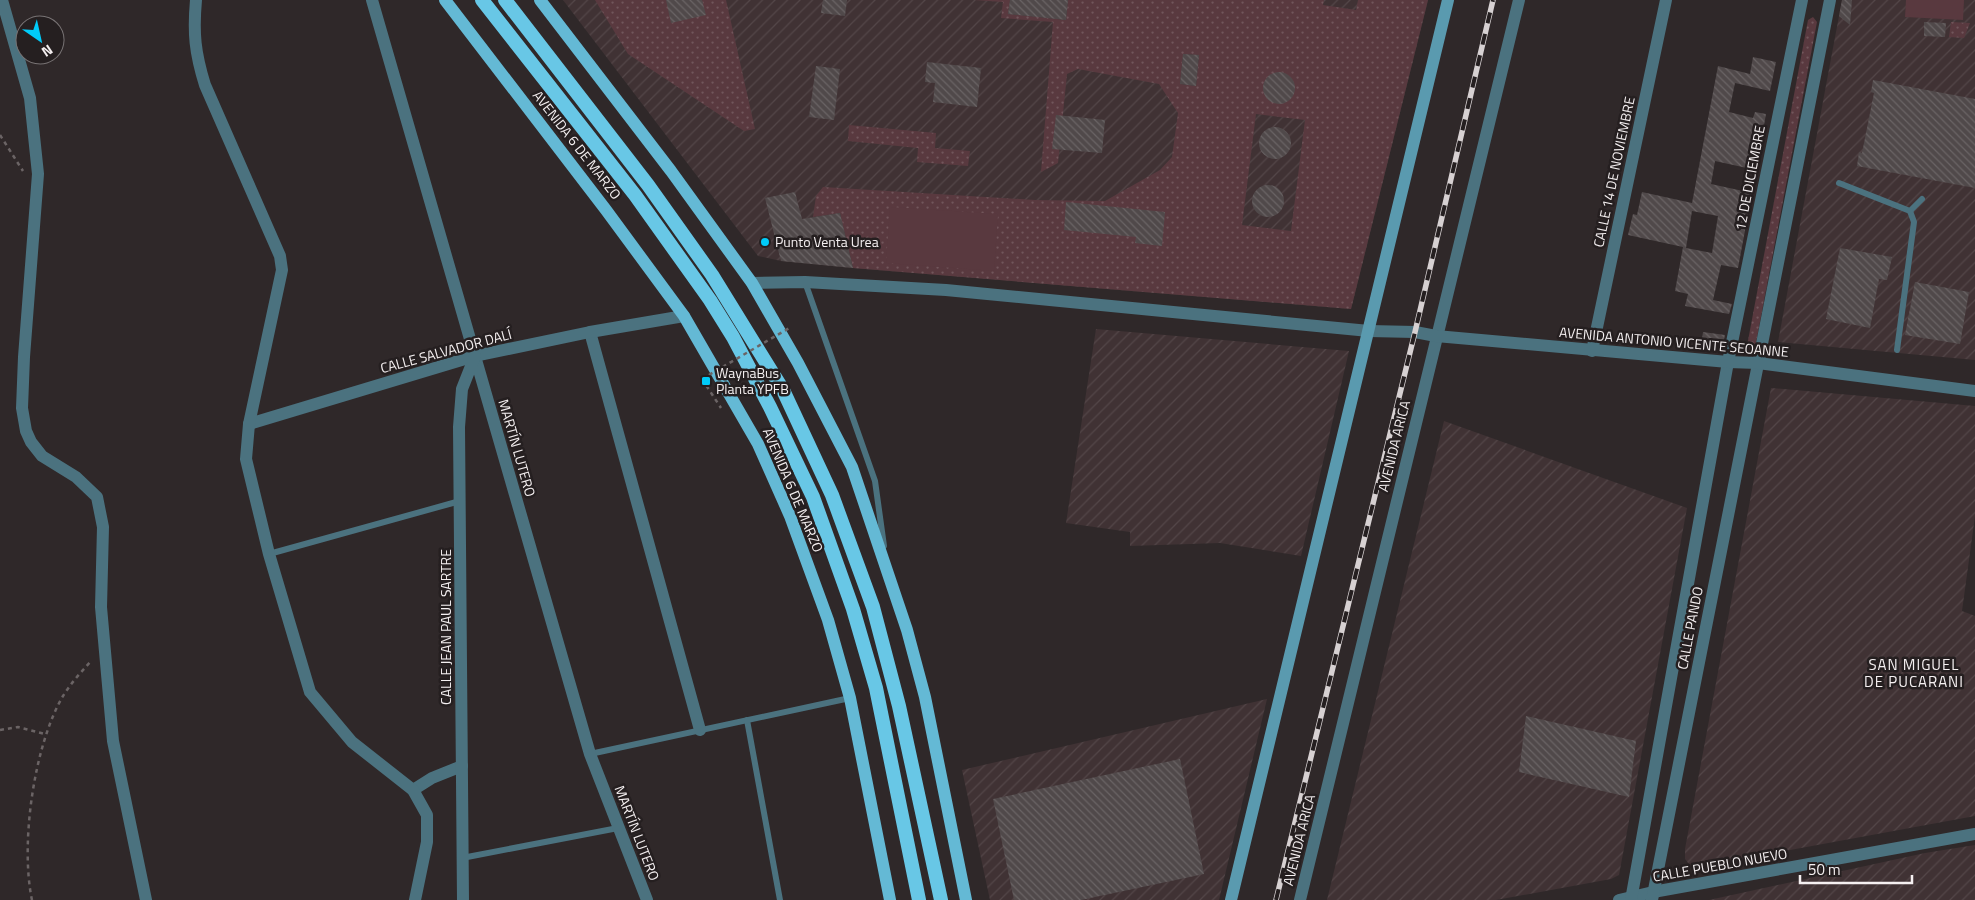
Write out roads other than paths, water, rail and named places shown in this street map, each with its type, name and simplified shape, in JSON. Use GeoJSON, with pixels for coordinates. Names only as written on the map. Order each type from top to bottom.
{"type":"FeatureCollection","features":[{"type":"Feature","properties":{"kind":"highway","name":"AVENIDA 6 DE MARZO"},"geometry":{"type":"LineString","coordinates":[[482,0],[635,195],[704,292],[734,337],[774,416],[813,497],[853,608],[876,688],[919,900]]}},
{"type":"Feature","properties":{"kind":"highway"},"geometry":{"type":"LineString","coordinates":[[505,0],[648,185],[717,283],[783,390],[832,495],[873,607],[905,733],[941,900]]}},
{"type":"Feature","properties":{"kind":"main road","name":"AVENIDA 6 DE MARZO"},"geometry":{"type":"LineString","coordinates":[[445,0],[606,210],[684,316],[758,444],[786,507],[828,620],[850,698],[890,900]]}},
{"type":"Feature","properties":{"kind":"main road"},"geometry":{"type":"LineString","coordinates":[[540,0],[689,194],[752,282],[798,363],[852,467],[907,630],[925,697],[966,900]]}},
{"type":"Feature","properties":{"kind":"main road"},"geometry":{"type":"LineString","coordinates":[[1231,900],[1370,331],[1448,0]]}},
{"type":"Feature","properties":{"kind":"street"},"geometry":{"type":"LineString","coordinates":[[2,0],[30,98],[38,174],[22,408],[26,431],[31,442],[42,456],[76,477],[97,497],[103,527],[100,607],[113,741],[146,900]]}},
{"type":"Feature","properties":{"kind":"street"},"geometry":{"type":"LineString","coordinates":[[196,0],[193,30],[197,59],[205,85],[280,256],[282,270],[249,424],[246,459],[269,554],[310,692],[352,742],[414,790],[426,815],[427,842],[415,900]]}},
{"type":"Feature","properties":{"kind":"street","name":"MARTÍN LUTERO"},"geometry":{"type":"LineString","coordinates":[[372,0],[590,754],[647,900]]}},
{"type":"Feature","properties":{"kind":"street","name":"AVENIDA ARICA"},"geometry":{"type":"LineString","coordinates":[[1300,900],[1519,0]]}},
{"type":"Feature","properties":{"kind":"street","name":"CALLE 14 DE NOVIEMBRE"},"geometry":{"type":"LineString","coordinates":[[1592,351],[1666,0]]}},
{"type":"Feature","properties":{"kind":"street","name":"12 DE DICIEMBRE"},"geometry":{"type":"LineString","coordinates":[[1728,362],[1802,0]]}},
{"type":"Feature","properties":{"kind":"street"},"geometry":{"type":"LineString","coordinates":[[1758,363],[1830,0]]}},
{"type":"Feature","properties":{"kind":"street","name":"AVENIDA ANTONIO VICENTE SEOANNE"},"geometry":{"type":"LineString","coordinates":[[752,282],[805,282],[946,290],[1370,331],[1415,332],[1436,336],[1592,351],[1758,363],[1975,391]]}},
{"type":"Feature","properties":{"kind":"street","name":"CALLE SALVADOR DALÍ"},"geometry":{"type":"LineString","coordinates":[[249,424],[475,356],[590,332],[684,316]]}},
{"type":"Feature","properties":{"kind":"street"},"geometry":{"type":"LineString","coordinates":[[590,332],[700,730]]}},
{"type":"Feature","properties":{"kind":"street","name":"CALLE JEAN PAUL SARTRE"},"geometry":{"type":"LineString","coordinates":[[462,900],[459,427],[462,389],[475,356]]}},
{"type":"Feature","properties":{"kind":"street","name":"CALLE PANDO"},"geometry":{"type":"LineString","coordinates":[[1632,899],[1728,362]]}},
{"type":"Feature","properties":{"kind":"street","name":"CALLE PANDO"},"geometry":{"type":"LineString","coordinates":[[1653,896],[1758,363]]}},
{"type":"Feature","properties":{"kind":"street"},"geometry":{"type":"LineString","coordinates":[[414,790],[432,778],[462,766]]}},
{"type":"Feature","properties":{"kind":"street","name":"CALLE PUEBLO NUEVO"},"geometry":{"type":"LineString","coordinates":[[1619,900],[1653,896],[1975,834]]}},
{"type":"Feature","properties":{"kind":"lane"},"geometry":{"type":"LineString","coordinates":[[1839,183],[1910,211],[1914,222],[1897,350]]}},
{"type":"Feature","properties":{"kind":"lane"},"geometry":{"type":"LineString","coordinates":[[1910,211],[1922,199]]}},
{"type":"Feature","properties":{"kind":"lane"},"geometry":{"type":"LineString","coordinates":[[805,282],[875,481],[886,564]]}},
{"type":"Feature","properties":{"kind":"lane"},"geometry":{"type":"LineString","coordinates":[[269,554],[460,501]]}},
{"type":"Feature","properties":{"kind":"lane"},"geometry":{"type":"LineString","coordinates":[[590,754],[850,698]]}},
{"type":"Feature","properties":{"kind":"lane"},"geometry":{"type":"LineString","coordinates":[[748,720],[780,900]]}},
{"type":"Feature","properties":{"kind":"lane"},"geometry":{"type":"LineString","coordinates":[[462,858],[618,828]]}},
{"type":"Feature","properties":{"kind":"railway"},"geometry":{"type":"LineString","coordinates":[[1276,900],[1415,332],[1493,0]]}},
{"type":"Feature","properties":{"kind":"place","name":"Punto Venta Urea"},"geometry":{"type":"Point","coordinates":[765,242]}},
{"type":"Feature","properties":{"kind":"place","name":"WaynaBus Planta YPFB"},"geometry":{"type":"Point","coordinates":[706,381]}},
{"type":"Feature","properties":{"kind":"district","name":"SAN MIGUEL DE PUCARANI"},"geometry":{"type":"Point","coordinates":[1914,674]}}]}
